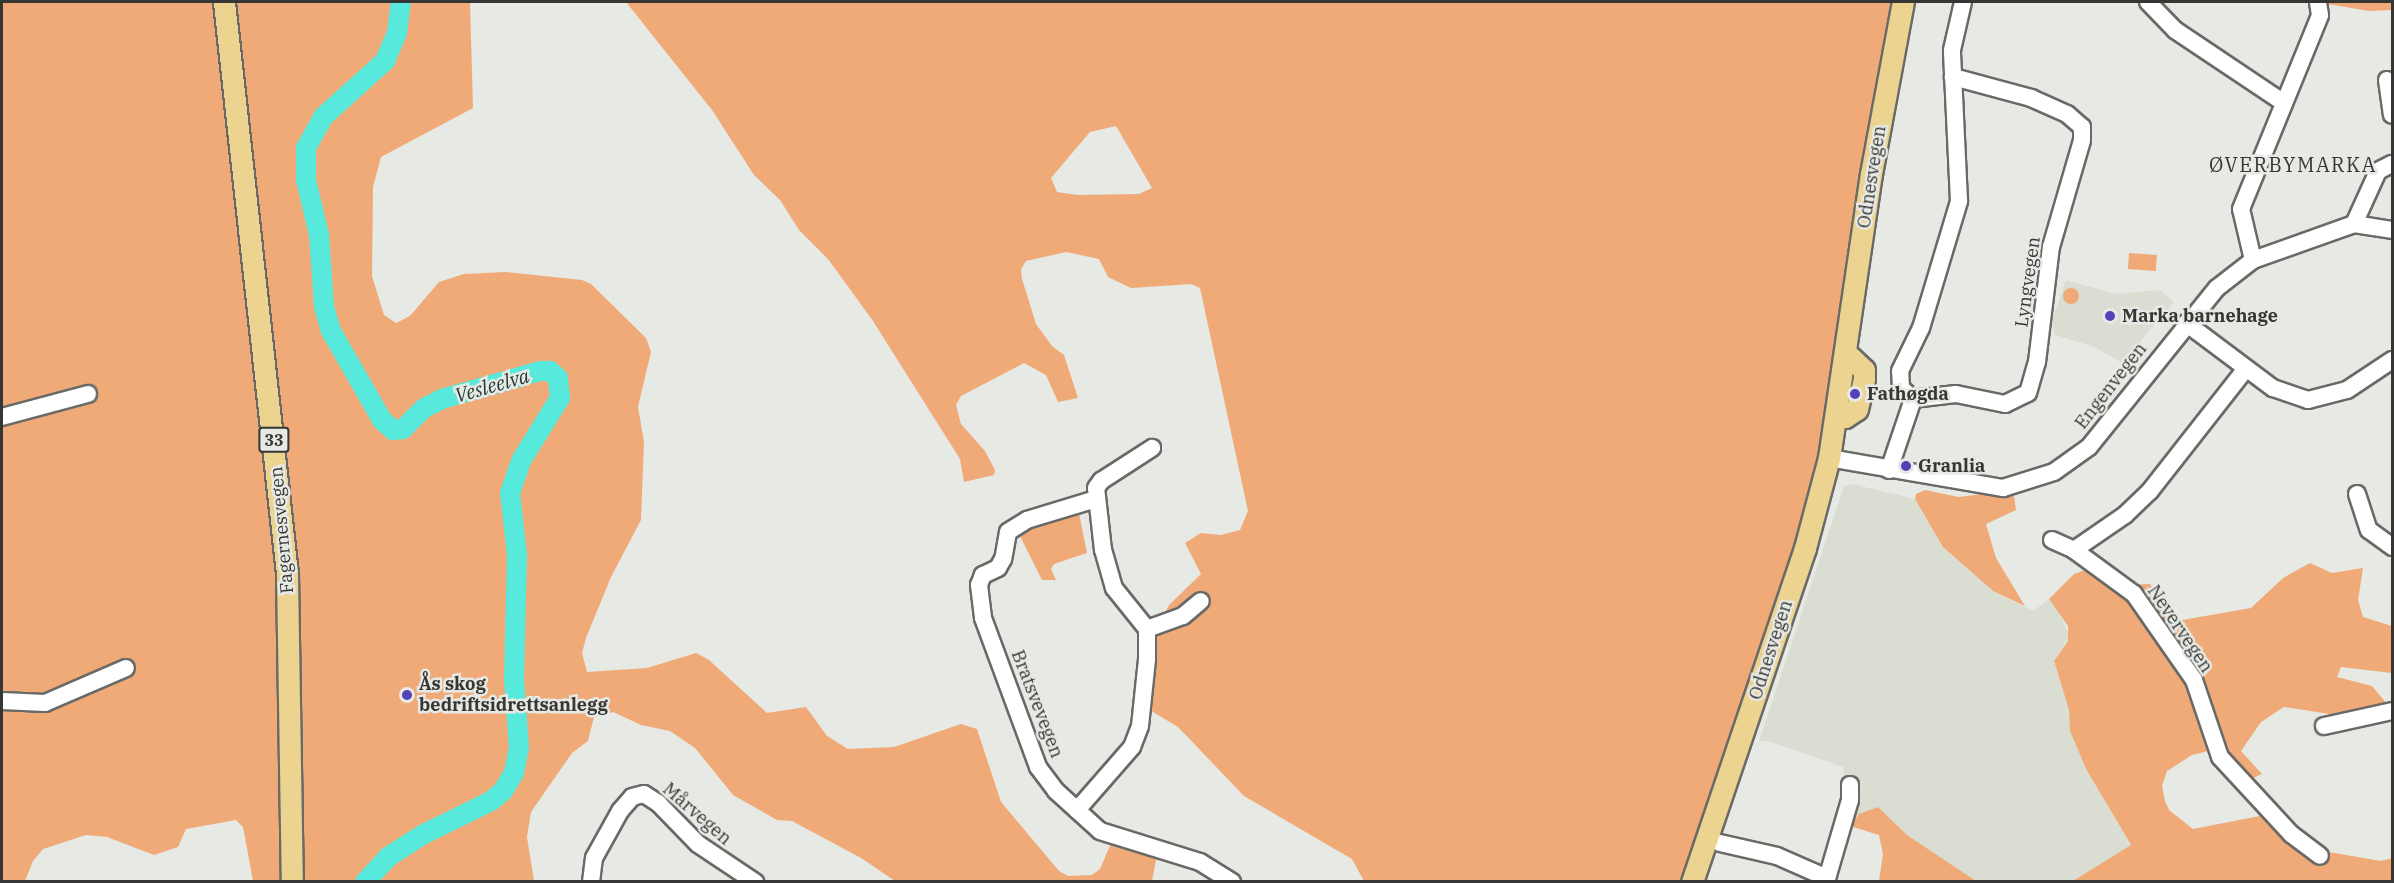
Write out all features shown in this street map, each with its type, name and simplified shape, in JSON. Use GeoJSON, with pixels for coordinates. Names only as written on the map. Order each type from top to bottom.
{"type":"FeatureCollection","features":[{"type":"Feature","properties":{"kind":"main road","name":"Fagernesvegen"},"geometry":{"type":"LineString","coordinates":[[224,2],[287,574],[292,882]]}},
{"type":"Feature","properties":{"kind":"main road","name":"Odnesvegen"},"geometry":{"type":"LineString","coordinates":[[1692,882],[1801,560],[1829,458],[1871,174],[1903,2]]}},
{"type":"Feature","properties":{"kind":"street"},"geometry":{"type":"LineString","coordinates":[[1889,470],[1914,399],[1901,388],[1900,371],[1921,328],[1959,201],[1952,50],[1963,2]]}},
{"type":"Feature","properties":{"kind":"street"},"geometry":{"type":"LineString","coordinates":[[2148,2],[2175,30],[2284,103]]}},
{"type":"Feature","properties":{"kind":"street"},"geometry":{"type":"LineString","coordinates":[[2253,260],[2241,209],[2320,15],[2318,2]]}},
{"type":"Feature","properties":{"kind":"street","name":"Lyngvegen"},"geometry":{"type":"LineString","coordinates":[[1914,399],[1956,394],[2006,404],[2028,393],[2037,362],[2051,247],[2082,140],[2082,127],[2067,114],[2031,98],[1953,77]]}},
{"type":"Feature","properties":{"kind":"street"},"geometry":{"type":"LineString","coordinates":[[2387,80],[2392,115]]}},
{"type":"Feature","properties":{"kind":"street"},"geometry":{"type":"LineString","coordinates":[[2354,224],[2378,171],[2392,164]]}},
{"type":"Feature","properties":{"kind":"street","name":"Engenvegen"},"geometry":{"type":"LineString","coordinates":[[1829,458],[2003,488],[2054,472],[2089,447],[2186,323],[2217,288],[2253,260],[2354,224],[2392,230]]}},
{"type":"Feature","properties":{"kind":"street"},"geometry":{"type":"LineString","coordinates":[[2186,323],[2273,388],[2308,400],[2347,390],[2392,360]]}},
{"type":"Feature","properties":{"kind":"street"},"geometry":{"type":"LineString","coordinates":[[2074,550],[2125,515],[2150,491],[2246,370]]}},
{"type":"Feature","properties":{"kind":"street"},"geometry":{"type":"LineString","coordinates":[[2,417],[88,394]]}},
{"type":"Feature","properties":{"kind":"street"},"geometry":{"type":"LineString","coordinates":[[1077,810],[1132,747],[1140,726],[1147,629],[1114,588],[1102,550],[1096,498],[1101,481],[1152,448]]}},
{"type":"Feature","properties":{"kind":"street"},"geometry":{"type":"LineString","coordinates":[[2357,494],[2370,530],[2392,547]]}},
{"type":"Feature","properties":{"kind":"street","name":"Bratsvevegen"},"geometry":{"type":"LineString","coordinates":[[1096,498],[1026,520],[1008,532],[1003,560],[998,568],[983,575],[979,585],[983,618],[1038,767],[1077,810],[1100,831],[1116,839],[1200,862],[1232,882]]}},
{"type":"Feature","properties":{"kind":"street","name":"Nevervegen"},"geometry":{"type":"LineString","coordinates":[[2052,540],[2074,550],[2134,594],[2194,680],[2220,757],[2291,834],[2320,856]]}},
{"type":"Feature","properties":{"kind":"street"},"geometry":{"type":"LineString","coordinates":[[1147,629],[1183,616],[1201,601]]}},
{"type":"Feature","properties":{"kind":"street"},"geometry":{"type":"LineString","coordinates":[[2,701],[45,702],[126,668]]}},
{"type":"Feature","properties":{"kind":"street"},"geometry":{"type":"LineString","coordinates":[[2324,726],[2392,711]]}},
{"type":"Feature","properties":{"kind":"street"},"geometry":{"type":"LineString","coordinates":[[1720,843],[1777,856],[1827,880],[1850,800],[1850,785]]}},
{"type":"Feature","properties":{"kind":"street","name":"Mårvegen"},"geometry":{"type":"LineString","coordinates":[[591,882],[594,858],[620,811],[632,797],[644,794],[658,803],[698,844],[755,882]]}},
{"type":"Feature","properties":{"kind":"shaded area"},"geometry":{"type":"Polygon","coordinates":[[[2,2],[470,2],[473,108],[381,157],[373,187],[372,276],[384,315],[396,323],[410,316],[439,282],[464,274],[505,272],[582,280],[591,284],[646,338],[651,352],[638,407],[644,442],[641,520],[611,577],[586,638],[582,653],[587,672],[647,668],[696,653],[709,660],[767,713],[806,707],[827,736],[848,749],[894,747],[961,724],[977,729],[1001,802],[1059,871],[1068,876],[1092,875],[1100,869],[1112,841],[1157,855],[1152,881],[895,881],[861,858],[792,821],[777,820],[733,795],[695,748],[670,731],[641,725],[613,712],[594,717],[588,741],[572,753],[531,812],[527,837],[534,881],[253,881],[243,827],[236,820],[186,829],[178,847],[154,855],[107,837],[86,835],[43,849],[33,861],[25,881],[2,882],[2,2]]]}},
{"type":"Feature","properties":{"kind":"shaded area"},"geometry":{"type":"Polygon","coordinates":[[[626,2],[1908,2],[1820,457],[1786,576],[1681,881],[1364,881],[1352,859],[1244,796],[1178,727],[1148,709],[1146,649],[1169,605],[1201,574],[1185,543],[1201,533],[1221,535],[1240,530],[1248,511],[1200,288],[1191,284],[1131,288],[1108,277],[1099,259],[1066,252],[1026,261],[1021,269],[1022,279],[1036,324],[1052,346],[1064,355],[1078,398],[1058,402],[1046,375],[1024,363],[961,396],[956,405],[961,424],[985,451],[995,470],[994,475],[964,482],[960,459],[873,321],[828,259],[799,230],[780,200],[754,175],[712,110],[626,2]],[[1116,126],[1090,132],[1051,178],[1057,192],[1077,195],[1139,194],[1152,188],[1116,126]]]}},
{"type":"Feature","properties":{"kind":"shaded area"},"geometry":{"type":"Polygon","coordinates":[[[2316,2],[2392,2],[2392,10],[2369,11],[2316,2]]]}},
{"type":"Feature","properties":{"kind":"shaded area"},"geometry":{"type":"Polygon","coordinates":[[[2129,253],[2157,255],[2156,271],[2128,269],[2129,253]]]}},
{"type":"Feature","properties":{"kind":"shaded area"},"geometry":{"type":"Polygon","coordinates":[[[2066,280],[2115,294],[2160,290],[2174,302],[2122,363],[2095,347],[2055,335],[2052,321],[2066,280]]]}},
{"type":"Feature","properties":{"kind":"shaded area"},"geometry":{"type":"Polygon","coordinates":[[[2068,288],[2074,288],[2079,296],[2077,302],[2068,304],[2063,299],[2063,293],[2068,288]]]}},
{"type":"Feature","properties":{"kind":"shaded area"},"geometry":{"type":"Polygon","coordinates":[[[1852,484],[1915,499],[1943,547],[1993,591],[2033,611],[2049,599],[2058,608],[2069,636],[2054,662],[2069,710],[2070,731],[2086,769],[2131,846],[2128,850],[2073,881],[1976,881],[1907,835],[1878,807],[1850,826],[1843,767],[1768,741],[1759,741],[1844,486],[1852,484]]]}},
{"type":"Feature","properties":{"kind":"shaded area"},"geometry":{"type":"Polygon","coordinates":[[[1925,490],[1959,497],[2013,490],[2016,510],[1986,524],[1996,558],[2025,606],[1993,591],[1943,547],[1915,499],[1916,494],[1925,490]]]}},
{"type":"Feature","properties":{"kind":"shaded area"},"geometry":{"type":"Polygon","coordinates":[[[1079,513],[1087,553],[1054,564],[1051,569],[1056,580],[1042,580],[1017,530],[1079,513]]]}},
{"type":"Feature","properties":{"kind":"shaded area"},"geometry":{"type":"Polygon","coordinates":[[[2310,563],[2332,573],[2363,568],[2358,600],[2363,617],[2392,626],[2392,673],[2341,667],[2337,677],[2372,686],[2387,704],[2349,717],[2284,707],[2261,722],[2241,751],[2262,774],[2251,779],[2212,750],[2192,755],[2167,771],[2162,786],[2165,801],[2169,810],[2193,829],[2275,813],[2323,851],[2381,861],[2392,858],[2392,881],[2073,881],[2131,845],[2086,769],[2070,731],[2069,710],[2054,661],[2068,641],[2068,626],[2049,599],[2074,574],[2093,567],[2123,585],[2150,584],[2171,622],[2251,608],[2283,578],[2310,563]]]}},
{"type":"Feature","properties":{"kind":"shaded area"},"geometry":{"type":"Polygon","coordinates":[[[1878,807],[1907,835],[1976,881],[1879,881],[1883,854],[1879,835],[1850,826],[1859,814],[1878,807]]]}},
{"type":"Feature","properties":{"kind":"waterway","name":"Vesleelva"},"geometry":{"type":"LineString","coordinates":[[365,882],[388,857],[422,835],[491,801],[503,791],[514,773],[519,748],[514,680],[517,555],[510,493],[522,459],[560,398],[558,378],[550,371],[540,371],[442,399],[424,408],[403,429],[393,430],[382,420],[331,331],[324,306],[319,235],[306,180],[306,148],[323,117],[385,61],[397,33],[401,2]]}},
{"type":"Feature","properties":{"kind":"place","name":"Marka barnehage"},"geometry":{"type":"Point","coordinates":[2110,316]}},
{"type":"Feature","properties":{"kind":"place","name":"Fathøgda"},"geometry":{"type":"Point","coordinates":[1855,394]}},
{"type":"Feature","properties":{"kind":"place","name":"Granlia"},"geometry":{"type":"Point","coordinates":[1906,466]}},
{"type":"Feature","properties":{"kind":"place","name":"Ås skog bedriftsidrettsanlegg"},"geometry":{"type":"Point","coordinates":[407,695]}},
{"type":"Feature","properties":{"kind":"district","name":"ØVERBYMARKA"},"geometry":{"type":"Point","coordinates":[2293,164]}}]}
